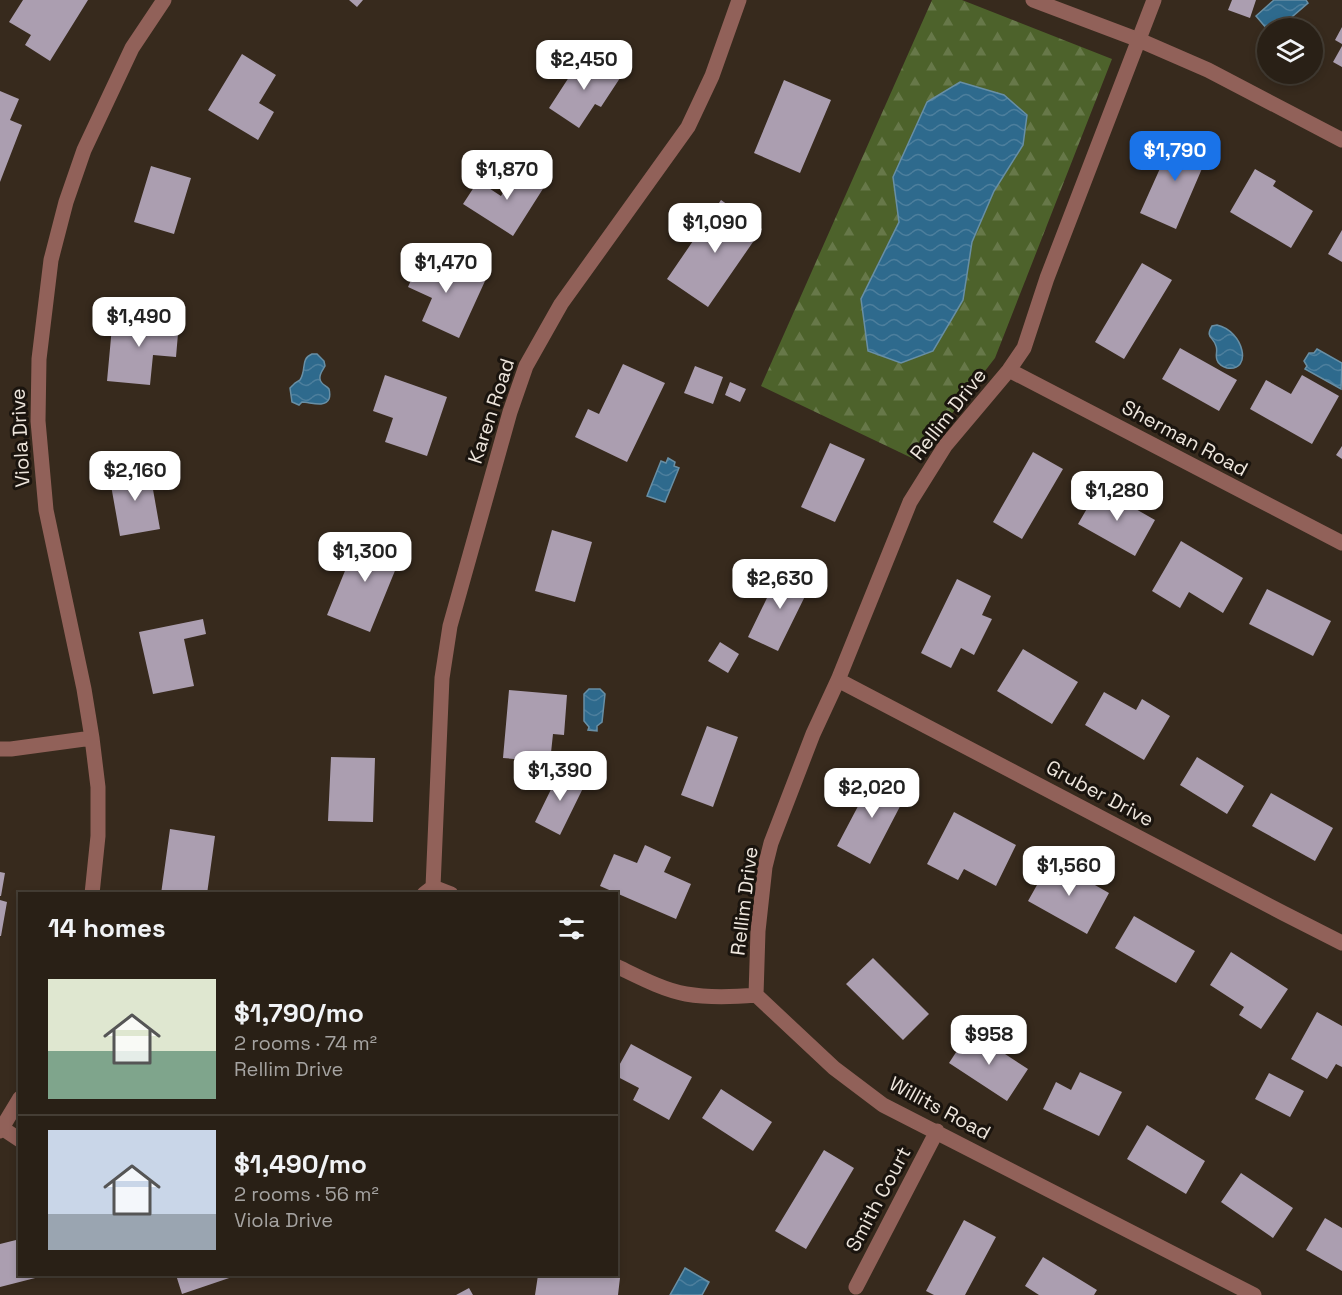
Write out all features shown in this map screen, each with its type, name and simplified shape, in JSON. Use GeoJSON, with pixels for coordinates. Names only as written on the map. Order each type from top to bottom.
{"type":"FeatureCollection","features":[{"type":"Feature","properties":{"kind":"street","name":"Viola Drive"},"geometry":{"type":"LineString","coordinates":[[92,892],[98,836],[98,787],[84,689],[46,510],[38,421],[39,359],[51,260],[66,202],[84,150],[132,48],[164,0]]}},
{"type":"Feature","properties":{"kind":"street","name":"Karen Road"},"geometry":{"type":"LineString","coordinates":[[429,891],[442,678],[450,626],[513,402],[526,366],[561,304],[688,127],[712,75],[740,0]]}},
{"type":"Feature","properties":{"kind":"street"},"geometry":{"type":"LineString","coordinates":[[1033,0],[1139,40],[1208,70],[1342,141]]}},
{"type":"Feature","properties":{"kind":"street","name":"Rellim Drive"},"geometry":{"type":"LineString","coordinates":[[756,995],[758,931],[765,867],[771,843],[813,734],[838,680],[910,502],[945,446],[1010,370],[1024,348],[1047,278],[1154,0]]}},
{"type":"Feature","properties":{"kind":"street","name":"Sherman Road"},"geometry":{"type":"LineString","coordinates":[[1010,370],[1342,543]]}},
{"type":"Feature","properties":{"kind":"street","name":"Gruber Drive"},"geometry":{"type":"LineString","coordinates":[[838,680],[1342,943]]}},
{"type":"Feature","properties":{"kind":"street"},"geometry":{"type":"LineString","coordinates":[[0,749],[92,738]]}},
{"type":"Feature","properties":{"kind":"street"},"geometry":{"type":"LineString","coordinates":[[618,967],[643,980],[685,994],[724,998],[756,995]]}},
{"type":"Feature","properties":{"kind":"street","name":"Willits Road"},"geometry":{"type":"LineString","coordinates":[[756,995],[834,1068],[883,1105],[1254,1295]]}},
{"type":"Feature","properties":{"kind":"street"},"geometry":{"type":"LineString","coordinates":[[18,1101],[1,1130],[18,1139]]}},
{"type":"Feature","properties":{"kind":"street","name":"Smith Court"},"geometry":{"type":"LineString","coordinates":[[856,1287],[937,1131]]}},
{"type":"Feature","properties":{"kind":"green space"},"geometry":{"type":"Polygon","coordinates":[[[932,0],[962,0],[1112,59],[995,358],[916,460],[761,386],[932,0]],[[1023,145],[899,222],[877,265],[963,300],[972,242],[994,191],[1023,145]]]}},
{"type":"Feature","properties":{"kind":"water"},"geometry":{"type":"Polygon","coordinates":[[[1274,0],[1306,0],[1308,3],[1291,18],[1258,18],[1256,16],[1274,0]]]}},
{"type":"Feature","properties":{"kind":"water"},"geometry":{"type":"Polygon","coordinates":[[[960,82],[1004,95],[1027,115],[1023,145],[994,191],[972,242],[963,300],[933,351],[901,363],[868,351],[861,299],[899,222],[893,177],[927,102],[960,82]]]}},
{"type":"Feature","properties":{"kind":"water"},"geometry":{"type":"Polygon","coordinates":[[[1217,325],[1234,335],[1239,342],[1242,358],[1240,364],[1235,368],[1225,368],[1218,361],[1217,348],[1209,333],[1212,326],[1217,325]]]}},
{"type":"Feature","properties":{"kind":"water"},"geometry":{"type":"Polygon","coordinates":[[[1317,349],[1342,363],[1341,389],[1305,369],[1307,366],[1304,361],[1309,353],[1314,353],[1317,349]]]}},
{"type":"Feature","properties":{"kind":"water"},"geometry":{"type":"Polygon","coordinates":[[[312,354],[317,354],[324,361],[325,366],[320,379],[322,384],[329,389],[329,398],[324,403],[302,402],[299,405],[292,402],[290,388],[300,380],[306,359],[312,354]]]}},
{"type":"Feature","properties":{"kind":"water"},"geometry":{"type":"Polygon","coordinates":[[[668,458],[675,462],[674,466],[679,468],[665,502],[647,496],[661,461],[666,463],[668,458]]]}},
{"type":"Feature","properties":{"kind":"water"},"geometry":{"type":"Polygon","coordinates":[[[589,689],[600,689],[605,694],[602,722],[597,726],[597,731],[588,730],[589,727],[584,721],[584,694],[589,689]]]}},
{"type":"Feature","properties":{"kind":"water"},"geometry":{"type":"Polygon","coordinates":[[[685,1268],[709,1282],[702,1295],[670,1295],[685,1268]]]}},
{"type":"Feature","properties":{"kind":"building"},"geometry":{"type":"Polygon","coordinates":[[[23,0],[88,0],[50,61],[25,45],[31,35],[9,22],[23,0]]]}},
{"type":"Feature","properties":{"kind":"building"},"geometry":{"type":"Polygon","coordinates":[[[349,0],[363,0],[357,7],[349,0]]]}},
{"type":"Feature","properties":{"kind":"building"},"geometry":{"type":"Polygon","coordinates":[[[1232,0],[1256,0],[1250,18],[1228,10],[1232,0]]]}},
{"type":"Feature","properties":{"kind":"building"},"geometry":{"type":"Polygon","coordinates":[[[1342,27],[1342,44],[1335,40],[1342,27]]]}},
{"type":"Feature","properties":{"kind":"building"},"geometry":{"type":"Polygon","coordinates":[[[1342,46],[1342,67],[1333,62],[1342,46]]]}},
{"type":"Feature","properties":{"kind":"building"},"geometry":{"type":"Polygon","coordinates":[[[242,54],[276,75],[259,103],[274,112],[258,140],[208,110],[242,54]]]}},
{"type":"Feature","properties":{"kind":"building"},"geometry":{"type":"Polygon","coordinates":[[[584,54],[620,78],[601,107],[595,104],[579,128],[549,108],[584,54]]]}},
{"type":"Feature","properties":{"kind":"building"},"geometry":{"type":"Polygon","coordinates":[[[784,80],[831,100],[800,173],[754,153],[784,80]]]}},
{"type":"Feature","properties":{"kind":"building"},"geometry":{"type":"Polygon","coordinates":[[[0,91],[19,99],[10,120],[22,125],[0,182],[0,91]]]}},
{"type":"Feature","properties":{"kind":"building"},"geometry":{"type":"Polygon","coordinates":[[[1175,135],[1210,150],[1176,229],[1140,213],[1175,135]]]}},
{"type":"Feature","properties":{"kind":"building"},"geometry":{"type":"Polygon","coordinates":[[[151,166],[191,178],[174,234],[134,222],[151,166]]]}},
{"type":"Feature","properties":{"kind":"building"},"geometry":{"type":"Polygon","coordinates":[[[519,167],[546,184],[513,236],[463,204],[478,181],[501,196],[519,167]]]}},
{"type":"Feature","properties":{"kind":"building"},"geometry":{"type":"Polygon","coordinates":[[[1255,169],[1276,181],[1273,186],[1313,211],[1291,248],[1230,212],[1255,169]]]}},
{"type":"Feature","properties":{"kind":"building"},"geometry":{"type":"Polygon","coordinates":[[[721,200],[762,229],[708,307],[667,279],[721,200]]]}},
{"type":"Feature","properties":{"kind":"building"},"geometry":{"type":"Polygon","coordinates":[[[1342,230],[1342,262],[1328,254],[1342,230]]]}},
{"type":"Feature","properties":{"kind":"building"},"geometry":{"type":"Polygon","coordinates":[[[423,253],[485,281],[459,338],[422,321],[432,298],[408,287],[423,253]]]}},
{"type":"Feature","properties":{"kind":"building"},"geometry":{"type":"Polygon","coordinates":[[[1142,263],[1172,280],[1124,359],[1095,342],[1142,263]]]}},
{"type":"Feature","properties":{"kind":"building"},"geometry":{"type":"Polygon","coordinates":[[[113,316],[179,322],[176,357],[153,355],[150,385],[107,381],[113,316]]]}},
{"type":"Feature","properties":{"kind":"building"},"geometry":{"type":"Polygon","coordinates":[[[1180,348],[1237,380],[1219,411],[1162,379],[1180,348]]]}},
{"type":"Feature","properties":{"kind":"building"},"geometry":{"type":"Polygon","coordinates":[[[623,364],[665,383],[627,462],[575,437],[588,409],[599,414],[623,364]]]}},
{"type":"Feature","properties":{"kind":"building"},"geometry":{"type":"Polygon","coordinates":[[[695,366],[723,377],[713,404],[684,393],[695,366]]]}},
{"type":"Feature","properties":{"kind":"building"},"geometry":{"type":"Polygon","coordinates":[[[385,375],[447,397],[427,456],[385,442],[393,418],[373,411],[385,375]]]}},
{"type":"Feature","properties":{"kind":"building"},"geometry":{"type":"Polygon","coordinates":[[[1302,375],[1339,396],[1312,444],[1250,409],[1266,380],[1291,394],[1302,375]]]}},
{"type":"Feature","properties":{"kind":"building"},"geometry":{"type":"Polygon","coordinates":[[[730,382],[746,389],[740,402],[725,395],[730,382]]]}},
{"type":"Feature","properties":{"kind":"building"},"geometry":{"type":"Polygon","coordinates":[[[830,443],[865,459],[835,522],[801,507],[830,443]]]}},
{"type":"Feature","properties":{"kind":"building"},"geometry":{"type":"Polygon","coordinates":[[[1342,446],[1342,459],[1336,455],[1342,446]]]}},
{"type":"Feature","properties":{"kind":"building"},"geometry":{"type":"Polygon","coordinates":[[[1033,452],[1063,469],[1022,539],[993,522],[1033,452]]]}},
{"type":"Feature","properties":{"kind":"building"},"geometry":{"type":"Polygon","coordinates":[[[149,467],[160,529],[120,536],[109,474],[149,467]]]}},
{"type":"Feature","properties":{"kind":"building"},"geometry":{"type":"Polygon","coordinates":[[[1099,488],[1155,520],[1135,556],[1078,524],[1099,488]]]}},
{"type":"Feature","properties":{"kind":"building"},"geometry":{"type":"Polygon","coordinates":[[[552,530],[592,542],[575,602],[535,591],[552,530]]]}},
{"type":"Feature","properties":{"kind":"building"},"geometry":{"type":"Polygon","coordinates":[[[360,534],[403,551],[370,632],[327,615],[360,534]]]}},
{"type":"Feature","properties":{"kind":"building"},"geometry":{"type":"Polygon","coordinates":[[[1181,541],[1243,578],[1223,613],[1189,592],[1180,608],[1152,591],[1181,541]]]}},
{"type":"Feature","properties":{"kind":"building"},"geometry":{"type":"Polygon","coordinates":[[[781,569],[811,584],[778,651],[748,637],[781,569]]]}},
{"type":"Feature","properties":{"kind":"building"},"geometry":{"type":"Polygon","coordinates":[[[957,579],[991,596],[982,615],[992,619],[974,655],[961,648],[951,668],[921,653],[957,579]]]}},
{"type":"Feature","properties":{"kind":"building"},"geometry":{"type":"Polygon","coordinates":[[[1267,589],[1331,621],[1313,656],[1249,624],[1267,589]]]}},
{"type":"Feature","properties":{"kind":"building"},"geometry":{"type":"Polygon","coordinates":[[[203,619],[206,634],[184,639],[194,686],[153,694],[139,632],[203,619]]]}},
{"type":"Feature","properties":{"kind":"building"},"geometry":{"type":"Polygon","coordinates":[[[720,642],[739,654],[728,673],[708,661],[720,642]]]}},
{"type":"Feature","properties":{"kind":"building"},"geometry":{"type":"Polygon","coordinates":[[[1023,649],[1078,682],[1052,724],[997,691],[1023,649]]]}},
{"type":"Feature","properties":{"kind":"building"},"geometry":{"type":"Polygon","coordinates":[[[509,690],[567,695],[564,735],[553,734],[550,762],[503,758],[509,690]]]}},
{"type":"Feature","properties":{"kind":"building"},"geometry":{"type":"Polygon","coordinates":[[[1104,692],[1136,710],[1142,699],[1170,716],[1144,760],[1085,725],[1104,692]]]}},
{"type":"Feature","properties":{"kind":"building"},"geometry":{"type":"Polygon","coordinates":[[[707,726],[738,737],[713,807],[681,795],[707,726]]]}},
{"type":"Feature","properties":{"kind":"building"},"geometry":{"type":"Polygon","coordinates":[[[331,757],[375,758],[373,822],[328,821],[331,757]]]}},
{"type":"Feature","properties":{"kind":"building"},"geometry":{"type":"Polygon","coordinates":[[[1197,757],[1244,786],[1227,814],[1180,785],[1197,757]]]}},
{"type":"Feature","properties":{"kind":"building"},"geometry":{"type":"Polygon","coordinates":[[[561,769],[586,782],[560,835],[535,822],[561,769]]]}},
{"type":"Feature","properties":{"kind":"building"},"geometry":{"type":"Polygon","coordinates":[[[875,774],[908,791],[870,864],[837,846],[875,774]]]}},
{"type":"Feature","properties":{"kind":"building"},"geometry":{"type":"Polygon","coordinates":[[[1271,793],[1333,828],[1315,861],[1252,826],[1271,793]]]}},
{"type":"Feature","properties":{"kind":"building"},"geometry":{"type":"Polygon","coordinates":[[[954,812],[1016,845],[996,886],[964,869],[958,880],[927,864],[954,812]]]}},
{"type":"Feature","properties":{"kind":"building"},"geometry":{"type":"Polygon","coordinates":[[[170,829],[215,836],[207,892],[161,892],[170,829]]]}},
{"type":"Feature","properties":{"kind":"building"},"geometry":{"type":"Polygon","coordinates":[[[645,845],[671,857],[664,872],[691,884],[676,919],[600,886],[614,854],[637,863],[645,845]]]}},
{"type":"Feature","properties":{"kind":"building"},"geometry":{"type":"Polygon","coordinates":[[[1051,860],[1109,893],[1087,934],[1028,901],[1051,860]]]}},
{"type":"Feature","properties":{"kind":"building"},"geometry":{"type":"Polygon","coordinates":[[[0,872],[5,873],[1,896],[0,896],[0,872]]]}},
{"type":"Feature","properties":{"kind":"building"},"geometry":{"type":"Polygon","coordinates":[[[0,900],[7,902],[1,936],[0,936],[0,900]]]}},
{"type":"Feature","properties":{"kind":"building"},"geometry":{"type":"Polygon","coordinates":[[[1134,916],[1195,951],[1176,983],[1115,948],[1134,916]]]}},
{"type":"Feature","properties":{"kind":"building"},"geometry":{"type":"Polygon","coordinates":[[[1231,952],[1288,989],[1261,1029],[1239,1015],[1244,1007],[1210,985],[1231,952]]]}},
{"type":"Feature","properties":{"kind":"building"},"geometry":{"type":"Polygon","coordinates":[[[873,958],[929,1014],[903,1040],[846,984],[873,958]]]}},
{"type":"Feature","properties":{"kind":"building"},"geometry":{"type":"Polygon","coordinates":[[[1317,1012],[1342,1026],[1342,1067],[1336,1064],[1327,1079],[1291,1059],[1317,1012]]]}},
{"type":"Feature","properties":{"kind":"building"},"geometry":{"type":"Polygon","coordinates":[[[970,1031],[1028,1069],[1007,1101],[949,1063],[970,1031]]]}},
{"type":"Feature","properties":{"kind":"building"},"geometry":{"type":"Polygon","coordinates":[[[631,1044],[692,1077],[669,1120],[633,1100],[639,1088],[618,1077],[618,1067],[631,1044]]]}},
{"type":"Feature","properties":{"kind":"building"},"geometry":{"type":"Polygon","coordinates":[[[1080,1072],[1122,1092],[1099,1136],[1043,1109],[1056,1082],[1071,1090],[1080,1072]]]}},
{"type":"Feature","properties":{"kind":"building"},"geometry":{"type":"Polygon","coordinates":[[[1269,1073],[1304,1091],[1290,1117],[1255,1099],[1269,1073]]]}},
{"type":"Feature","properties":{"kind":"building"},"geometry":{"type":"Polygon","coordinates":[[[721,1089],[772,1122],[753,1151],[702,1118],[721,1089]]]}},
{"type":"Feature","properties":{"kind":"building"},"geometry":{"type":"Polygon","coordinates":[[[1147,1125],[1205,1161],[1186,1194],[1127,1159],[1147,1125]]]}},
{"type":"Feature","properties":{"kind":"building"},"geometry":{"type":"Polygon","coordinates":[[[824,1150],[854,1168],[806,1249],[775,1231],[824,1150]]]}},
{"type":"Feature","properties":{"kind":"building"},"geometry":{"type":"Polygon","coordinates":[[[1241,1173],[1293,1208],[1273,1238],[1221,1202],[1241,1173]]]}},
{"type":"Feature","properties":{"kind":"building"},"geometry":{"type":"Polygon","coordinates":[[[1325,1218],[1342,1228],[1342,1271],[1306,1250],[1325,1218]]]}},
{"type":"Feature","properties":{"kind":"building"},"geometry":{"type":"Polygon","coordinates":[[[964,1220],[996,1237],[965,1295],[934,1295],[926,1291],[964,1220]]]}},
{"type":"Feature","properties":{"kind":"building"},"geometry":{"type":"Polygon","coordinates":[[[18,1240],[18,1276],[43,1276],[0,1287],[0,1244],[18,1240]]]}},
{"type":"Feature","properties":{"kind":"building"},"geometry":{"type":"Polygon","coordinates":[[[1043,1257],[1097,1290],[1094,1295],[1039,1295],[1025,1286],[1043,1257]]]}},
{"type":"Feature","properties":{"kind":"building"},"geometry":{"type":"Polygon","coordinates":[[[176,1276],[235,1276],[182,1294],[176,1276]]]}},
{"type":"Feature","properties":{"kind":"building"},"geometry":{"type":"Polygon","coordinates":[[[538,1276],[620,1278],[618,1295],[535,1295],[538,1276]]]}},
{"type":"Feature","properties":{"kind":"building"},"geometry":{"type":"Polygon","coordinates":[[[469,1288],[473,1295],[456,1295],[469,1288]]]}}]}
